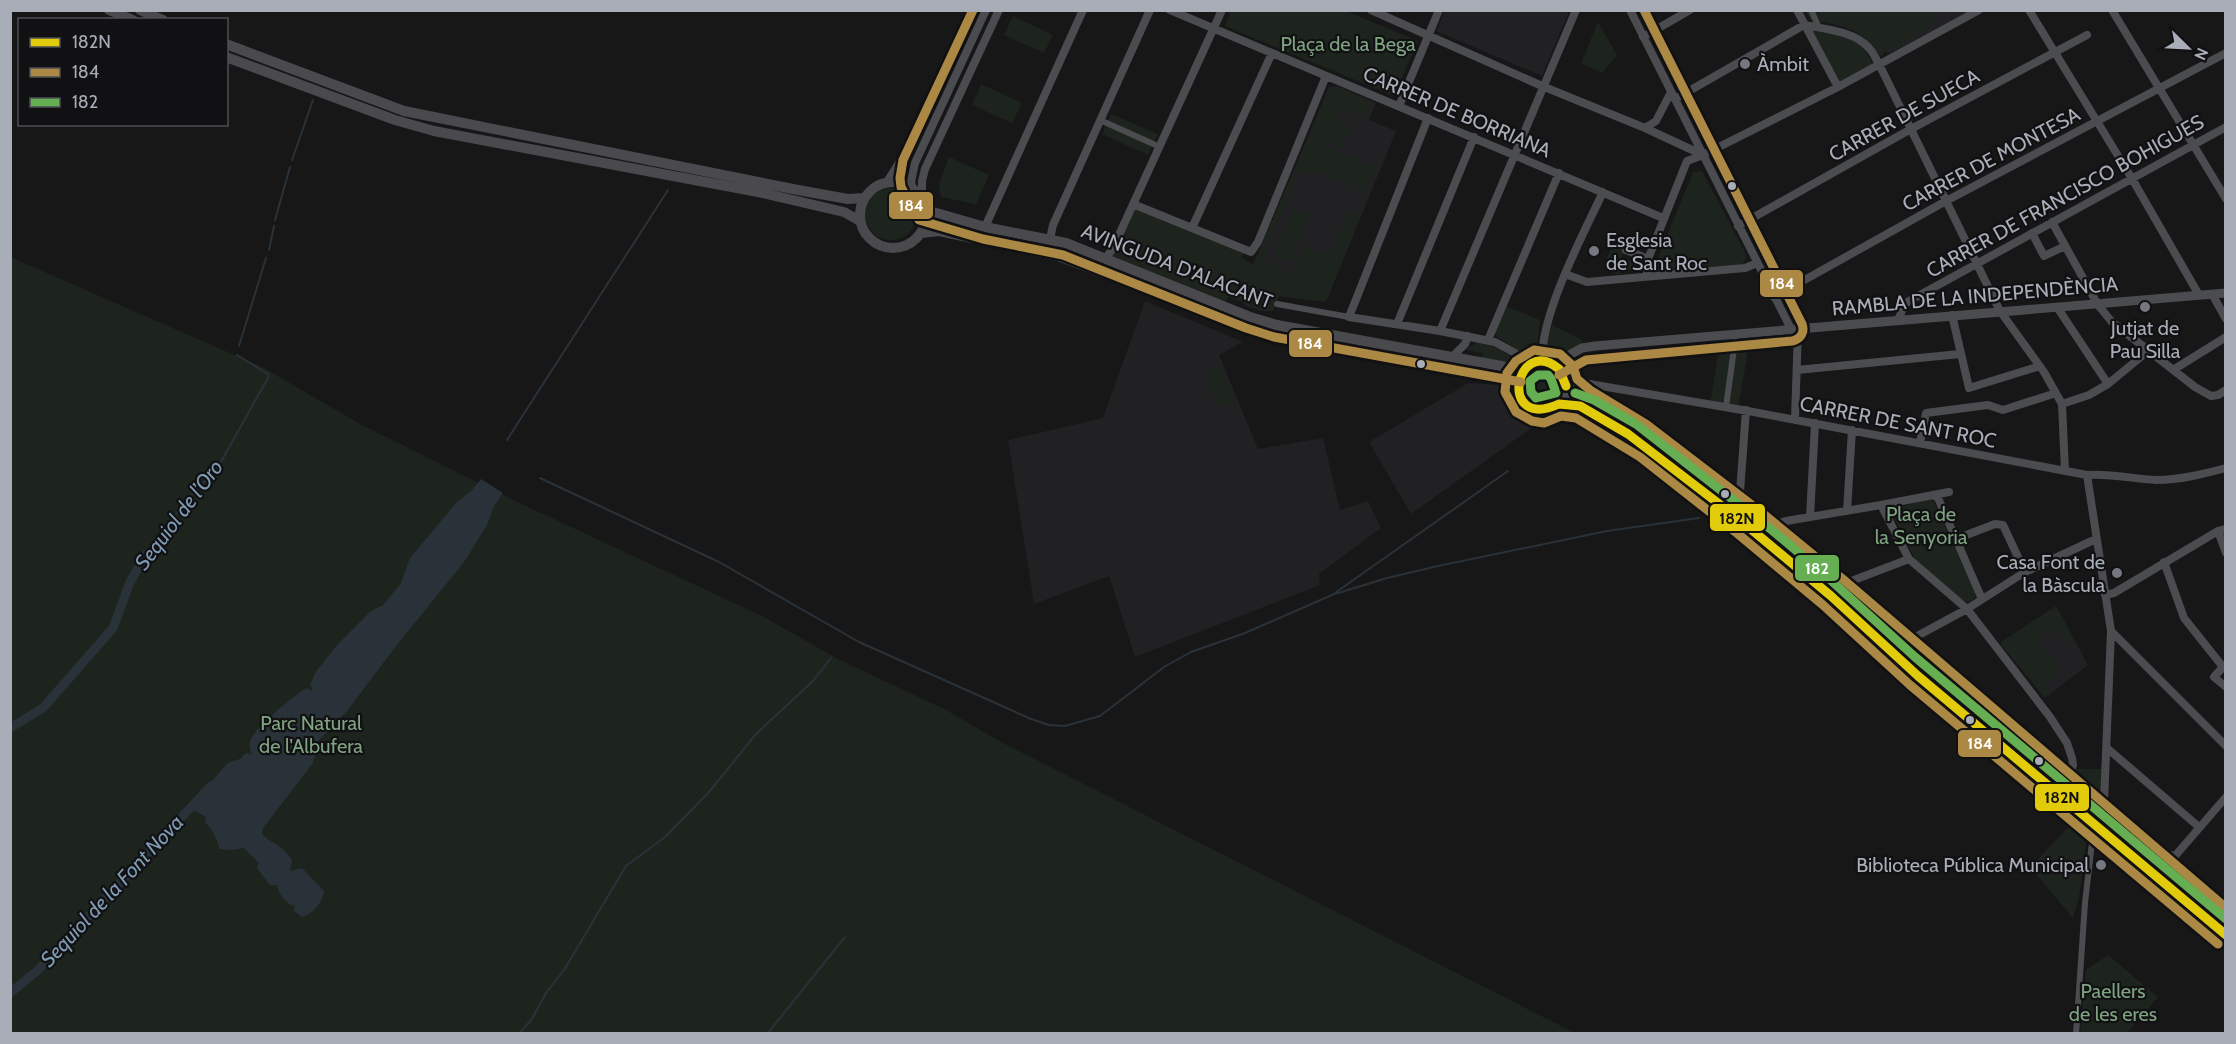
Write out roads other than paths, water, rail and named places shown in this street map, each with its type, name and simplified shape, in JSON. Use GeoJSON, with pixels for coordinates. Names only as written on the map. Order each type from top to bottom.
{"type":"FeatureCollection","features":[{"type":"Feature","properties":{"kind":"main road"},"geometry":{"type":"LineString","coordinates":[[109,10],[128,18]]}},
{"type":"Feature","properties":{"kind":"main road"},"geometry":{"type":"LineString","coordinates":[[140,10],[158,18]]}},
{"type":"Feature","properties":{"kind":"main road"},"geometry":{"type":"LineString","coordinates":[[228,45],[404,111],[798,190],[848,199],[864,198]]}},
{"type":"Feature","properties":{"kind":"main road"},"geometry":{"type":"LineString","coordinates":[[228,58],[395,120],[434,131],[758,192],[844,212],[860,221]]}},
{"type":"Feature","properties":{"kind":"main road"},"geometry":{"type":"LineString","coordinates":[[887,182],[905,184],[913,189],[922,199],[926,210],[921,232],[913,241],[892,248],[880,246],[871,240],[860,221],[860,209],[864,198],[872,189],[887,182]]}},
{"type":"Feature","properties":{"kind":"main road","name":"AVINGUDA D'ALACANT"},"geometry":{"type":"LineString","coordinates":[[926,210],[985,227],[1066,243],[1250,317],[1277,325],[1524,369]]}},
{"type":"Feature","properties":{"kind":"main road","name":"AVINGUDA D'ALACANT"},"geometry":{"type":"LineString","coordinates":[[921,232],[939,231],[1058,256],[1253,329],[1471,371],[1497,378],[1517,389]]}},
{"type":"Feature","properties":{"kind":"main road"},"geometry":{"type":"LineString","coordinates":[[1566,383],[1563,399],[1559,404],[1545,411],[1530,408],[1519,397],[1517,389],[1519,376],[1524,369],[1542,361],[1559,368],[1566,383],[1582,400],[1639,433],[1763,528],[2064,780],[2105,819],[2226,924]]}},
{"type":"Feature","properties":{"kind":"main road"},"geometry":{"type":"LineString","coordinates":[[1559,404],[1580,406],[1628,434],[1746,525],[1831,596],[1918,676],[2226,935]]}},
{"type":"Feature","properties":{"kind":"street"},"geometry":{"type":"LineString","coordinates":[[887,182],[904,155],[971,10]]}},
{"type":"Feature","properties":{"kind":"street"},"geometry":{"type":"LineString","coordinates":[[913,189],[912,174],[915,164],[986,10]]}},
{"type":"Feature","properties":{"kind":"street"},"geometry":{"type":"LineString","coordinates":[[922,199],[922,180],[926,169],[999,10]]}},
{"type":"Feature","properties":{"kind":"street"},"geometry":{"type":"LineString","coordinates":[[985,227],[1083,10]]}},
{"type":"Feature","properties":{"kind":"street"},"geometry":{"type":"LineString","coordinates":[[1050,239],[1053,225],[1150,10]]}},
{"type":"Feature","properties":{"kind":"street","name":"CARRER DE BORRIANA"},"geometry":{"type":"LineString","coordinates":[[1170,10],[1663,218]]}},
{"type":"Feature","properties":{"kind":"street"},"geometry":{"type":"LineString","coordinates":[[1106,258],[1113,248],[1222,10]]}},
{"type":"Feature","properties":{"kind":"street"},"geometry":{"type":"LineString","coordinates":[[1371,10],[1542,86],[1645,128],[1702,155]]}},
{"type":"Feature","properties":{"kind":"street"},"geometry":{"type":"LineString","coordinates":[[1400,106],[1439,10]]}},
{"type":"Feature","properties":{"kind":"street"},"geometry":{"type":"LineString","coordinates":[[1440,331],[1576,10]]}},
{"type":"Feature","properties":{"kind":"street"},"geometry":{"type":"LineString","coordinates":[[1630,10],[1774,297],[1794,329],[1797,370],[1796,419]]}},
{"type":"Feature","properties":{"kind":"street"},"geometry":{"type":"LineString","coordinates":[[1643,37],[1690,10]]}},
{"type":"Feature","properties":{"kind":"street"},"geometry":{"type":"LineString","coordinates":[[1797,10],[1838,87]]}},
{"type":"Feature","properties":{"kind":"street"},"geometry":{"type":"LineString","coordinates":[[1811,10],[1819,28]]}},
{"type":"Feature","properties":{"kind":"street"},"geometry":{"type":"LineString","coordinates":[[1647,276],[1648,259],[1687,161],[1838,87],[1979,10]]}},
{"type":"Feature","properties":{"kind":"street"},"geometry":{"type":"LineString","coordinates":[[2030,10],[2131,177],[2199,296]]}},
{"type":"Feature","properties":{"kind":"street"},"geometry":{"type":"LineString","coordinates":[[2124,10],[2113,13],[2226,199]]}},
{"type":"Feature","properties":{"kind":"street"},"geometry":{"type":"LineString","coordinates":[[1645,128],[1656,121],[1673,96],[1804,25],[1844,33],[1868,47],[1879,64],[2000,311],[2040,366],[2062,404],[2065,471]]}},
{"type":"Feature","properties":{"kind":"street","name":"CARRER DE SUECA"},"geometry":{"type":"LineString","coordinates":[[1738,226],[1911,129],[2087,35]]}},
{"type":"Feature","properties":{"kind":"street"},"geometry":{"type":"LineString","coordinates":[[1192,228],[1272,53]]}},
{"type":"Feature","properties":{"kind":"street","name":"CARRER DE MONTESA"},"geometry":{"type":"LineString","coordinates":[[1774,297],[1946,201],[2226,53]]}},
{"type":"Feature","properties":{"kind":"street"},"geometry":{"type":"LineString","coordinates":[[1133,204],[1251,252],[1254,250],[1326,75]]}},
{"type":"Feature","properties":{"kind":"street"},"geometry":{"type":"LineString","coordinates":[[1349,317],[1428,118]]}},
{"type":"Feature","properties":{"kind":"street"},"geometry":{"type":"LineString","coordinates":[[1100,120],[1160,147]]}},
{"type":"Feature","properties":{"kind":"street","name":"CARRER DE FRANCISCO BOHIGUES"},"geometry":{"type":"LineString","coordinates":[[1898,320],[1905,304],[2131,177],[2226,127]]}},
{"type":"Feature","properties":{"kind":"street"},"geometry":{"type":"LineString","coordinates":[[1397,324],[1474,137]]}},
{"type":"Feature","properties":{"kind":"street"},"geometry":{"type":"LineString","coordinates":[[1488,340],[1559,174]]}},
{"type":"Feature","properties":{"kind":"street"},"geometry":{"type":"LineString","coordinates":[[1542,361],[1544,337],[1565,274],[1603,192]]}},
{"type":"Feature","properties":{"kind":"street"},"geometry":{"type":"LineString","coordinates":[[2052,222],[2098,305],[2112,322],[2195,387],[2211,396],[2226,390]]}},
{"type":"Feature","properties":{"kind":"street"},"geometry":{"type":"LineString","coordinates":[[2032,233],[2044,256],[2064,246]]}},
{"type":"Feature","properties":{"kind":"street"},"geometry":{"type":"LineString","coordinates":[[1626,250],[1648,259]]}},
{"type":"Feature","properties":{"kind":"street"},"geometry":{"type":"LineString","coordinates":[[1565,274],[1587,282],[1745,268],[1757,263]]}},
{"type":"Feature","properties":{"kind":"street","name":"RAMBLA DE LA INDEPENDÈNCIA"},"geometry":{"type":"LineString","coordinates":[[1553,364],[1582,348],[1595,346],[2226,293]]}},
{"type":"Feature","properties":{"kind":"street"},"geometry":{"type":"LineString","coordinates":[[2212,294],[2226,320]]}},
{"type":"Feature","properties":{"kind":"street","name":"AVINGUDA D'ALACANT"},"geometry":{"type":"LineString","coordinates":[[1277,304],[1488,340],[1515,352],[1522,360],[1524,369]]}},
{"type":"Feature","properties":{"kind":"street"},"geometry":{"type":"LineString","coordinates":[[2057,307],[2108,384]]}},
{"type":"Feature","properties":{"kind":"street"},"geometry":{"type":"LineString","coordinates":[[1952,315],[1969,388],[2040,366]]}},
{"type":"Feature","properties":{"kind":"street"},"geometry":{"type":"LineString","coordinates":[[1726,407],[1736,334]]}},
{"type":"Feature","properties":{"kind":"street"},"geometry":{"type":"LineString","coordinates":[[1453,356],[1465,344],[1468,336]]}},
{"type":"Feature","properties":{"kind":"street"},"geometry":{"type":"LineString","coordinates":[[2173,370],[2226,337]]}},
{"type":"Feature","properties":{"kind":"street"},"geometry":{"type":"LineString","coordinates":[[2062,404],[2090,395],[2108,384],[2148,351]]}},
{"type":"Feature","properties":{"kind":"street"},"geometry":{"type":"LineString","coordinates":[[1797,370],[1960,354]]}},
{"type":"Feature","properties":{"kind":"street","name":"CARRER DE SANT ROC"},"geometry":{"type":"LineString","coordinates":[[1566,383],[1746,410],[2086,475],[2098,474],[2156,480],[2184,478],[2226,468]]}},
{"type":"Feature","properties":{"kind":"street"},"geometry":{"type":"LineString","coordinates":[[1920,442],[1926,412],[1988,405],[2003,410],[2056,393]]}},
{"type":"Feature","properties":{"kind":"street"},"geometry":{"type":"LineString","coordinates":[[1746,410],[1740,492],[1916,640],[2064,780],[2073,765],[2067,743],[2050,717],[1967,609],[1909,559],[1881,505]]}},
{"type":"Feature","properties":{"kind":"street"},"geometry":{"type":"LineString","coordinates":[[1810,517],[1815,423]]}},
{"type":"Feature","properties":{"kind":"street"},"geometry":{"type":"LineString","coordinates":[[1847,511],[1852,430]]}},
{"type":"Feature","properties":{"kind":"street"},"geometry":{"type":"LineString","coordinates":[[2086,475],[2111,631],[2108,749],[2104,802],[2106,835]]}},
{"type":"Feature","properties":{"kind":"street"},"geometry":{"type":"LineString","coordinates":[[1763,528],[1810,517],[1949,492]]}},
{"type":"Feature","properties":{"kind":"street"},"geometry":{"type":"LineString","coordinates":[[1933,495],[1938,498],[1982,599]]}},
{"type":"Feature","properties":{"kind":"street"},"geometry":{"type":"LineString","coordinates":[[1956,539],[1995,524],[2003,525],[2025,572]]}},
{"type":"Feature","properties":{"kind":"street"},"geometry":{"type":"LineString","coordinates":[[2105,595],[2114,593],[2222,530],[2226,553]]}},
{"type":"Feature","properties":{"kind":"street"},"geometry":{"type":"LineString","coordinates":[[1916,640],[1919,635],[1967,609],[2025,572],[2096,539]]}},
{"type":"Feature","properties":{"kind":"street"},"geometry":{"type":"LineString","coordinates":[[1846,583],[1909,559]]}},
{"type":"Feature","properties":{"kind":"street"},"geometry":{"type":"LineString","coordinates":[[2164,562],[2184,618],[2223,667],[2214,677],[2226,687]]}},
{"type":"Feature","properties":{"kind":"street"},"geometry":{"type":"LineString","coordinates":[[2111,631],[2226,746]]}},
{"type":"Feature","properties":{"kind":"street"},"geometry":{"type":"LineString","coordinates":[[2108,749],[2199,827]]}},
{"type":"Feature","properties":{"kind":"street"},"geometry":{"type":"LineString","coordinates":[[2226,797],[2175,856],[2176,869],[2226,908]]}},
{"type":"Feature","properties":{"kind":"street"},"geometry":{"type":"LineString","coordinates":[[2104,802],[2163,854],[2175,856]]}},
{"type":"Feature","properties":{"kind":"street"},"geometry":{"type":"LineString","coordinates":[[2076,1034],[2085,903],[2094,825]]}},
{"type":"Feature","properties":{"kind":"waterway","name":"Sequiol de l’Oro"},"geometry":{"type":"LineString","coordinates":[[292,160],[313,100]]}},
{"type":"Feature","properties":{"kind":"waterway","name":"Sequiol de l’Oro"},"geometry":{"type":"LineString","coordinates":[[275,220],[290,167]]}},
{"type":"Feature","properties":{"kind":"waterway"},"geometry":{"type":"LineString","coordinates":[[507,440],[668,190]]}},
{"type":"Feature","properties":{"kind":"waterway","name":"Sequiol de l’Oro"},"geometry":{"type":"LineString","coordinates":[[269,250],[274,226]]}},
{"type":"Feature","properties":{"kind":"waterway","name":"Sequiol de l’Oro"},"geometry":{"type":"LineString","coordinates":[[239,346],[266,258]]}},
{"type":"Feature","properties":{"kind":"waterway","name":"Sequiol de l’Oro"},"geometry":{"type":"LineString","coordinates":[[146,554],[189,497],[217,469],[269,376],[237,355]]}},
{"type":"Feature","properties":{"kind":"waterway"},"geometry":{"type":"LineString","coordinates":[[540,478],[719,562],[859,642],[1031,719],[1049,725],[1065,726],[1100,716],[1164,667],[1191,652],[1245,633],[1332,595],[1508,471]]}},
{"type":"Feature","properties":{"kind":"waterway"},"geometry":{"type":"LineString","coordinates":[[1335,594],[1438,566],[1607,531],[1699,518]]}},
{"type":"Feature","properties":{"kind":"waterway","name":"Sequiol de l’Oro"},"geometry":{"type":"LineString","coordinates":[[10,728],[43,708],[113,628],[130,582],[146,554]]}},
{"type":"Feature","properties":{"kind":"waterway"},"geometry":{"type":"LineString","coordinates":[[519,1034],[532,1019],[546,993],[564,970],[626,866],[665,837],[709,792],[756,734],[813,681],[831,658]]}},
{"type":"Feature","properties":{"kind":"waterway","name":"Sequiol de la Font Nova"},"geometry":{"type":"LineString","coordinates":[[10,993],[37,971],[211,786]]}},
{"type":"Feature","properties":{"kind":"waterway"},"geometry":{"type":"LineString","coordinates":[[767,1034],[845,937]]}},
{"type":"Feature","properties":{"kind":"place","name":"Àmbit"},"geometry":{"type":"Point","coordinates":[1745,64]}},
{"type":"Feature","properties":{"kind":"place","name":"Esglesia de Sant Roc"},"geometry":{"type":"Point","coordinates":[1594,251]}},
{"type":"Feature","properties":{"kind":"place","name":"Jutjat de Pau Silla"},"geometry":{"type":"Point","coordinates":[2145,307]}},
{"type":"Feature","properties":{"kind":"place","name":"Casa Font de la Bàscula"},"geometry":{"type":"Point","coordinates":[2117,573]}},
{"type":"Feature","properties":{"kind":"place","name":"Biblioteca Pública Municipal"},"geometry":{"type":"Point","coordinates":[2101,865]}},
{"type":"Feature","properties":{"kind":"park label","name":"Plaça de la Bega"},"geometry":{"type":"Point","coordinates":[1348,44]}},
{"type":"Feature","properties":{"kind":"park label","name":"Plaça de la Senyoria"},"geometry":{"type":"Point","coordinates":[1921,526]}},
{"type":"Feature","properties":{"kind":"park label","name":"Parc Natural de l'Albufera"},"geometry":{"type":"Point","coordinates":[311,734]}},
{"type":"Feature","properties":{"kind":"park label","name":"Paellers de les eres"},"geometry":{"type":"Point","coordinates":[2113,1002]}}]}
